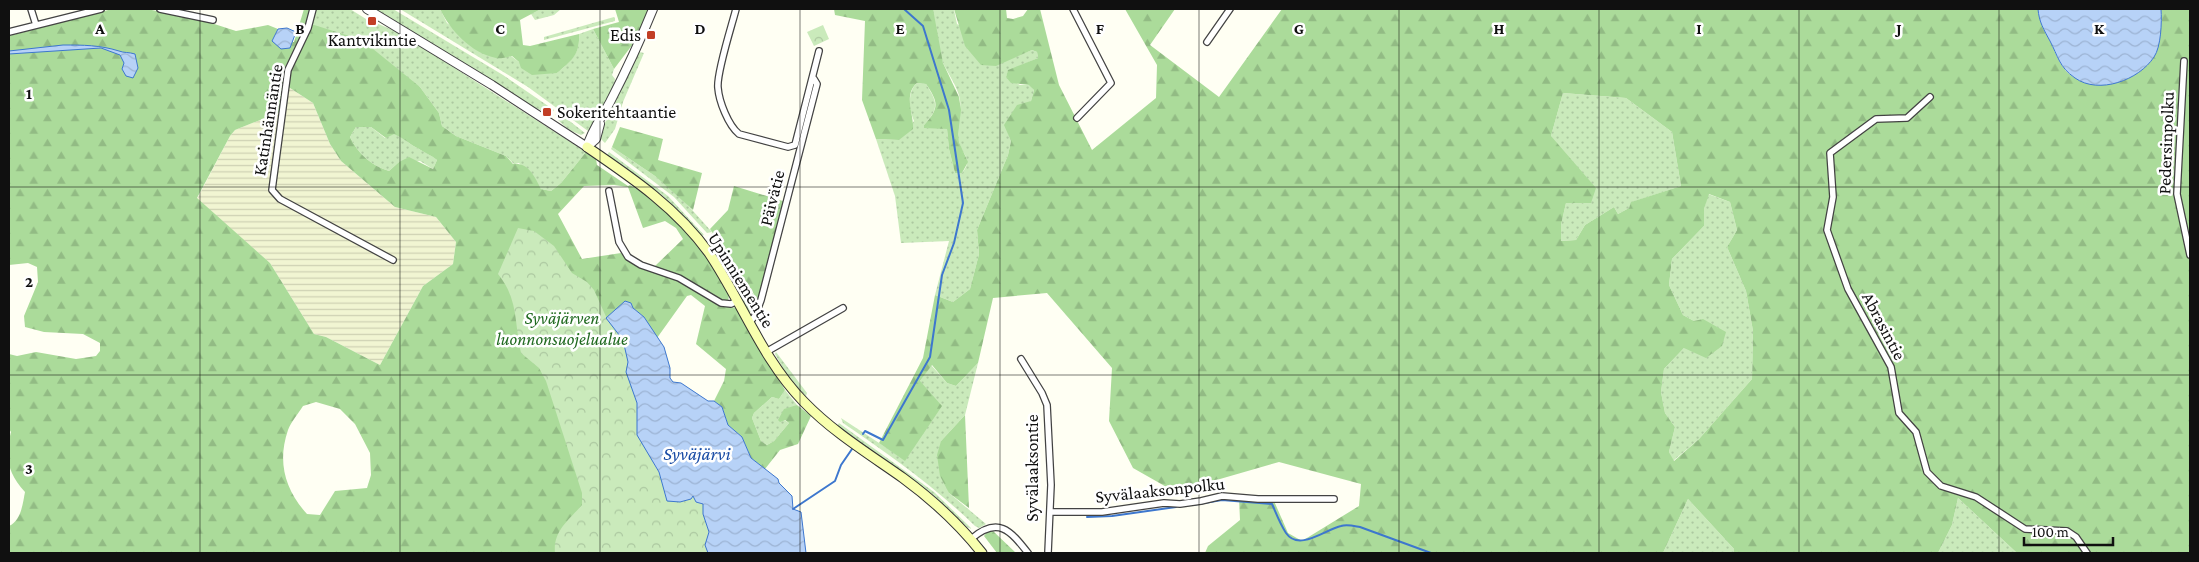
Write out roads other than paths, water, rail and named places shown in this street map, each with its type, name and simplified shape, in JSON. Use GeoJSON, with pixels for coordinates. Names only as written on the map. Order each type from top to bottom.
{"type":"FeatureCollection","features":[{"type":"Feature","properties":{"kind":"main road","name":"Upinniementie"},"geometry":{"type":"LineString","coordinates":[[587,147],[631,177],[677,216],[708,253],[766,352],[790,387],[816,414],[918,489],[937,505],[971,539],[982,553]]}},
{"type":"Feature","properties":{"kind":"street"},"geometry":{"type":"LineString","coordinates":[[31,9],[36,25]]}},
{"type":"Feature","properties":{"kind":"street"},"geometry":{"type":"LineString","coordinates":[[9,32],[101,9]]}},
{"type":"Feature","properties":{"kind":"street"},"geometry":{"type":"LineString","coordinates":[[160,9],[213,20]]}},
{"type":"Feature","properties":{"kind":"street","name":"Katinhännäntie"},"geometry":{"type":"LineString","coordinates":[[313,9],[308,28],[288,70],[272,190],[280,199],[393,260]]}},
{"type":"Feature","properties":{"kind":"street","name":"Upinniementie"},"geometry":{"type":"LineString","coordinates":[[367,9],[492,85],[587,147]]}},
{"type":"Feature","properties":{"kind":"street"},"geometry":{"type":"LineString","coordinates":[[587,147],[596,139],[603,115],[637,48],[652,9]]}},
{"type":"Feature","properties":{"kind":"street"},"geometry":{"type":"LineString","coordinates":[[736,9],[718,89],[724,109],[737,132],[779,145],[793,146],[798,138],[820,52]]}},
{"type":"Feature","properties":{"kind":"street"},"geometry":{"type":"LineString","coordinates":[[1074,9],[1110,83],[1077,118]]}},
{"type":"Feature","properties":{"kind":"street"},"geometry":{"type":"LineString","coordinates":[[1206,42],[1230,9]]}},
{"type":"Feature","properties":{"kind":"street","name":"Pedersinpolku"},"geometry":{"type":"LineString","coordinates":[[2184,61],[2178,194],[2190,255]]}},
{"type":"Feature","properties":{"kind":"street","name":"Päivätie"},"geometry":{"type":"LineString","coordinates":[[749,323],[758,309],[782,222],[817,87],[817,82],[814,79]]}},
{"type":"Feature","properties":{"kind":"street","name":"Abrasintie"},"geometry":{"type":"LineString","coordinates":[[1930,97],[1907,118],[1876,119],[1830,153],[1833,196],[1827,230],[1848,289],[1892,367],[1899,413],[1916,432],[1927,472],[1941,486],[1976,497],[2025,529],[2067,531],[2076,537],[2087,553]]}},
{"type":"Feature","properties":{"kind":"street"},"geometry":{"type":"LineString","coordinates":[[609,191],[619,242],[628,257],[636,262],[679,278],[721,303],[731,304],[737,301]]}},
{"type":"Feature","properties":{"kind":"street"},"geometry":{"type":"LineString","coordinates":[[766,352],[843,308]]}},
{"type":"Feature","properties":{"kind":"street","name":"Syvälaaksontie"},"geometry":{"type":"LineString","coordinates":[[1021,359],[1042,393],[1047,405],[1051,485],[1048,553]]}},
{"type":"Feature","properties":{"kind":"street","name":"Syvälaaksonpolku"},"geometry":{"type":"LineString","coordinates":[[1050,512],[1102,512],[1164,503],[1180,504],[1222,496],[1258,499],[1334,499]]}},
{"type":"Feature","properties":{"kind":"street"},"geometry":{"type":"LineString","coordinates":[[971,539],[982,529],[1000,528],[1012,534],[1028,553]]}},
{"type":"Feature","properties":{"kind":"water"},"geometry":{"type":"Polygon","coordinates":[[[2038,9],[2161,9],[2160,34],[2156,53],[2147,65],[2129,78],[2107,85],[2085,83],[2075,78],[2062,65],[2042,26],[2038,9]]]}},
{"type":"Feature","properties":{"kind":"water"},"geometry":{"type":"Polygon","coordinates":[[[287,28],[296,32],[290,48],[281,49],[272,41],[278,29],[287,28]]]}},
{"type":"Feature","properties":{"kind":"water"},"geometry":{"type":"Polygon","coordinates":[[[63,45],[98,46],[135,54],[138,68],[133,78],[126,76],[122,69],[124,63],[120,55],[101,48],[9,54],[9,51],[63,45]]]}},
{"type":"Feature","properties":{"kind":"water","name":"Syväjärvi"},"geometry":{"type":"Polygon","coordinates":[[[625,301],[631,303],[633,308],[644,317],[664,347],[670,368],[670,378],[673,382],[681,383],[708,401],[714,401],[722,407],[728,425],[742,437],[751,458],[778,479],[779,483],[792,496],[793,509],[801,512],[806,553],[708,553],[705,545],[709,532],[703,514],[703,504],[696,502],[693,496],[691,499],[680,502],[667,501],[659,472],[637,435],[637,403],[626,372],[628,362],[623,340],[606,318],[625,301]]]}},
{"type":"Feature","properties":{"kind":"waterway"},"geometry":{"type":"LineString","coordinates":[[863,434],[865,431],[883,440],[930,357],[942,275],[954,243],[963,203],[949,110],[923,26],[904,9]]}},
{"type":"Feature","properties":{"kind":"waterway"},"geometry":{"type":"LineString","coordinates":[[793,509],[835,481],[841,465],[852,449]]}},
{"type":"Feature","properties":{"kind":"waterway"},"geometry":{"type":"LineString","coordinates":[[1192,505],[1222,500],[1272,504],[1286,533],[1291,538],[1305,540],[1335,528],[1350,525],[1431,553]]}},
{"type":"Feature","properties":{"kind":"waterway"},"geometry":{"type":"LineString","coordinates":[[1087,517],[1112,516],[1176,507]]}},
{"type":"Feature","properties":{"kind":"place","name":"Kantvikintie"},"geometry":{"type":"Point","coordinates":[372,21]}},
{"type":"Feature","properties":{"kind":"place","name":"Edis"},"geometry":{"type":"Point","coordinates":[651,35]}},
{"type":"Feature","properties":{"kind":"place","name":"Sokeritehtaantie"},"geometry":{"type":"Point","coordinates":[547,112]}},
{"type":"Feature","properties":{"kind":"park label","name":"Syväjärven luonnonsuojelualue"},"geometry":{"type":"Point","coordinates":[562,328]}}]}
